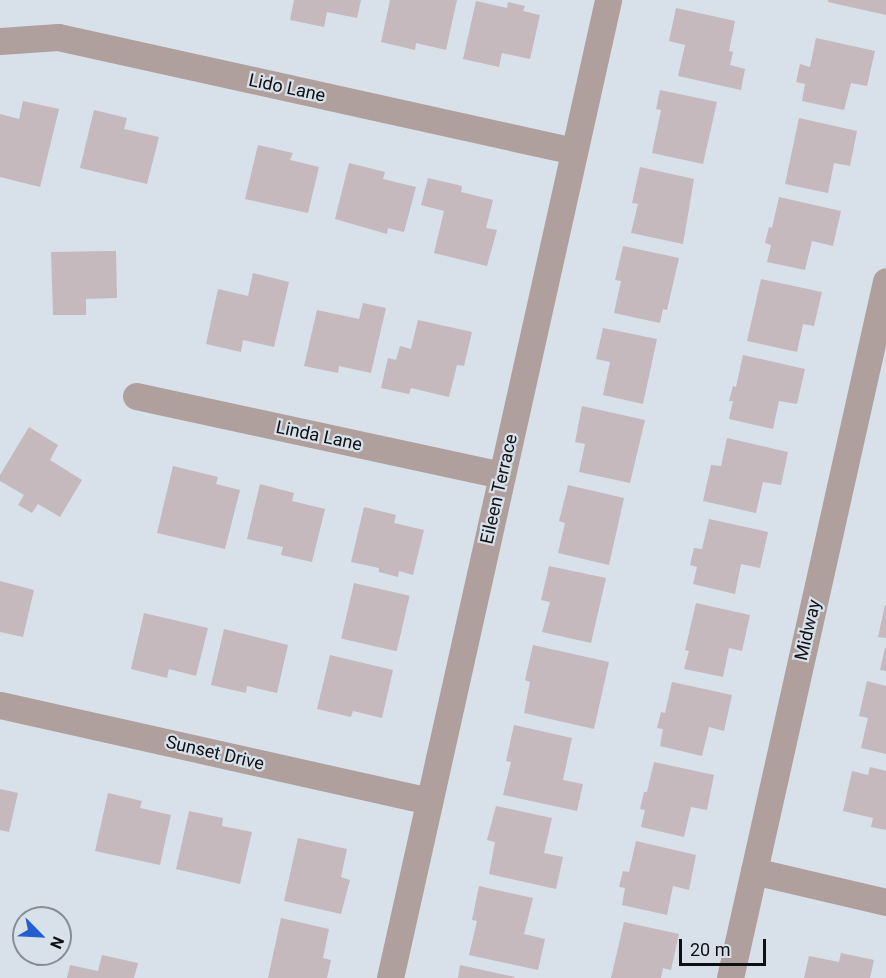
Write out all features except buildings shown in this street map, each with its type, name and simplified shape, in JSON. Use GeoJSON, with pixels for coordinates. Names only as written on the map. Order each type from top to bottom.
{"type":"FeatureCollection","features":[{"type":"Feature","properties":{"kind":"street","name":"Eileen Terrace"},"geometry":{"type":"LineString","coordinates":[[390,978],[608,0]]}},
{"type":"Feature","properties":{"kind":"street","name":"Lido Lane"},"geometry":{"type":"LineString","coordinates":[[0,40],[58,37],[574,151]]}},
{"type":"Feature","properties":{"kind":"street","name":"Midway"},"geometry":{"type":"LineString","coordinates":[[729,978],[886,281]]}},
{"type":"Feature","properties":{"kind":"street","name":"Linda Lane"},"geometry":{"type":"LineString","coordinates":[[136,396],[502,475]]}},
{"type":"Feature","properties":{"kind":"street","name":"Sunset Drive"},"geometry":{"type":"LineString","coordinates":[[0,705],[429,801]]}},
{"type":"Feature","properties":{"kind":"street"},"geometry":{"type":"LineString","coordinates":[[754,871],[886,902]]}}]}
